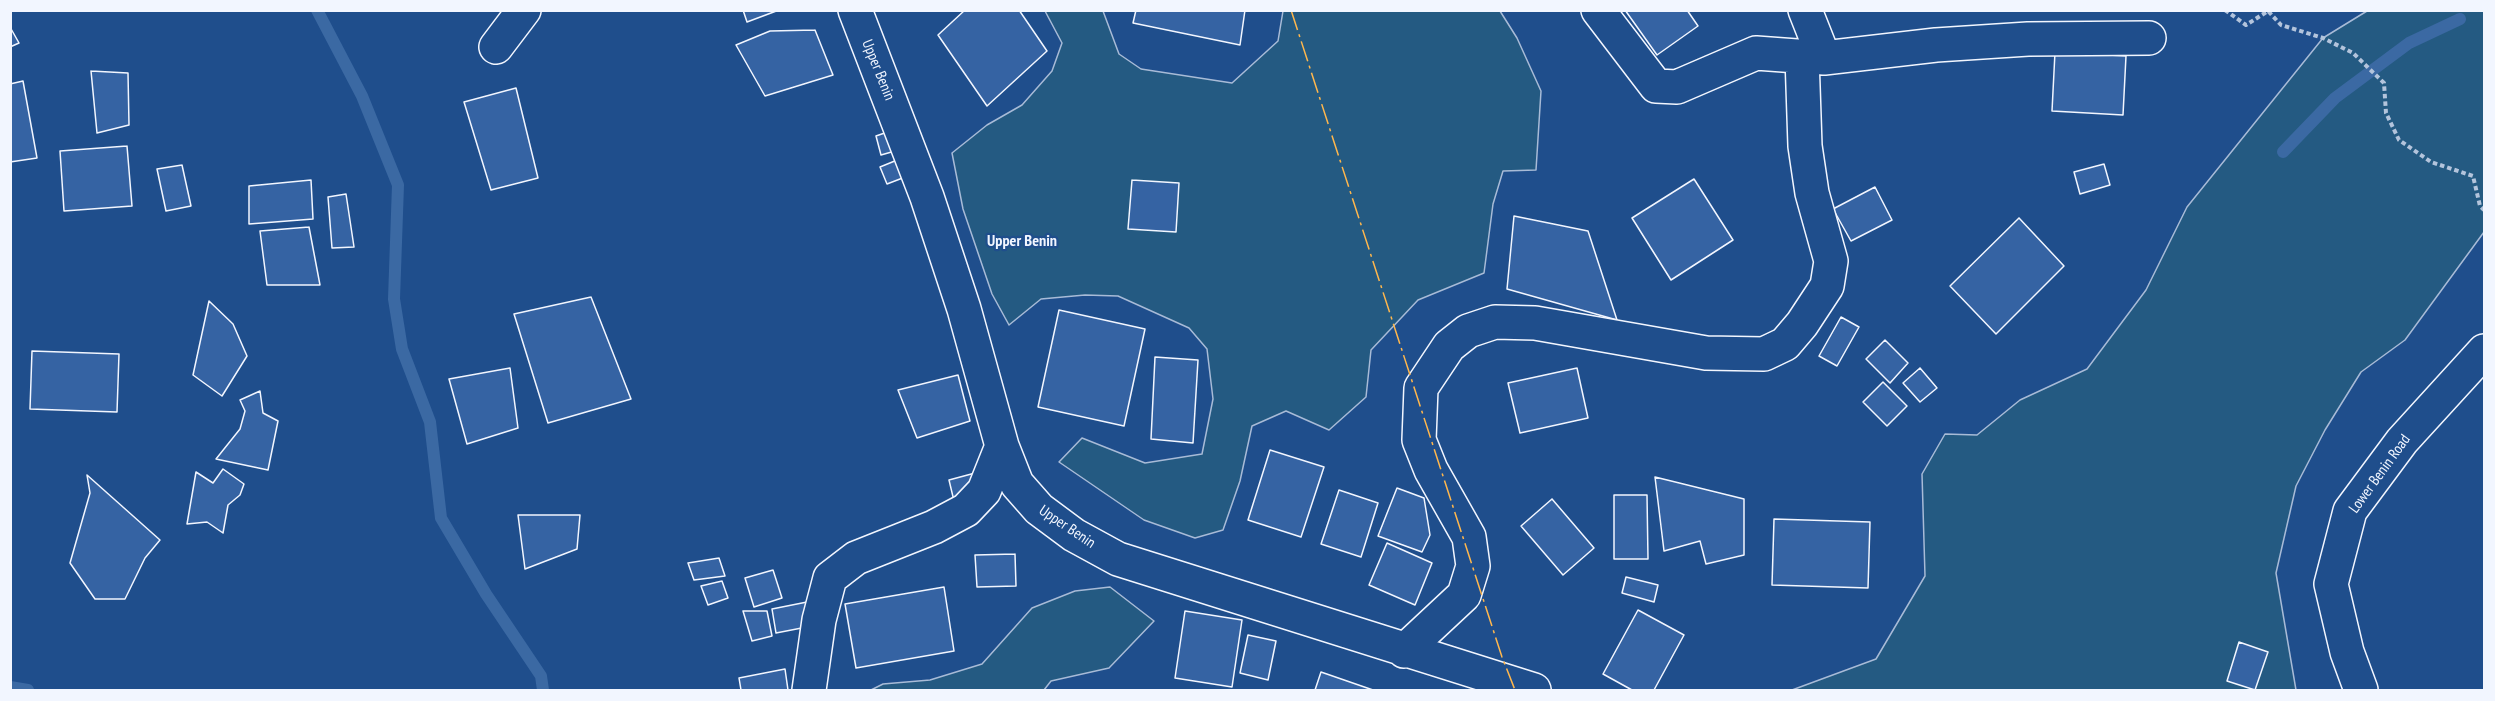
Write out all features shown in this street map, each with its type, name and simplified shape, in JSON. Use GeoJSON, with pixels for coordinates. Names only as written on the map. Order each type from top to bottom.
{"type":"FeatureCollection","features":[{"type":"Feature","properties":{"kind":"street"},"geometry":{"type":"LineString","coordinates":[[496,47],[524,10]]}},
{"type":"Feature","properties":{"kind":"street","name":"Upper Benin"},"geometry":{"type":"LineString","coordinates":[[855,10],[927,197],[964,309],[1002,446],[1017,484],[1039,509],[1074,535],[1118,559],[1404,651],[1534,690]]}},
{"type":"Feature","properties":{"kind":"street"},"geometry":{"type":"LineString","coordinates":[[1598,10],[1656,86],[1677,87],[1756,53],[1813,58],[1936,45],[2028,39],[2149,38]]}},
{"type":"Feature","properties":{"kind":"street"},"geometry":{"type":"LineString","coordinates":[[1404,651],[1464,595],[1473,566],[1469,537],[1431,470],[1419,440],[1422,388],[1449,346],[1468,331],[1495,322],[1535,322],[1706,353],[1764,354],[1785,344],[1802,324],[1827,285],[1831,261],[1812,193],[1805,146],[1813,58],[1805,10]]}},
{"type":"Feature","properties":{"kind":"street","name":"Lower Benin Road"},"geometry":{"type":"LineString","coordinates":[[2361,690],[2347,652],[2331,584],[2350,511],[2402,441],[2484,351]]}},
{"type":"Feature","properties":{"kind":"street"},"geometry":{"type":"LineString","coordinates":[[809,690],[819,620],[830,578],[856,558],[934,526],[966,510],[984,491],[1002,446]]}},
{"type":"Feature","properties":{"kind":"path"},"geometry":{"type":"LineString","coordinates":[[2225,10],[2246,26],[2268,11],[2281,25],[2323,38],[2354,53],[2384,83],[2386,113],[2399,140],[2431,162],[2472,176],[2480,206],[2484,210]]}},
{"type":"Feature","properties":{"kind":"shaded area"},"geometry":{"type":"Polygon","coordinates":[[[1045,11],[1103,11],[1119,54],[1141,69],[1232,83],[1278,41],[1283,11],[1500,11],[1517,38],[1541,91],[1536,170],[1503,171],[1493,204],[1484,273],[1418,300],[1371,350],[1366,397],[1329,430],[1286,411],[1252,426],[1240,481],[1223,530],[1195,538],[1144,520],[1059,462],[1082,438],[1145,463],[1202,454],[1213,399],[1207,349],[1189,328],[1118,296],[1085,295],[1041,299],[1009,325],[992,294],[963,209],[952,153],[987,125],[1022,105],[1052,71],[1062,43],[1045,11]]]}},
{"type":"Feature","properties":{"kind":"shaded area"},"geometry":{"type":"Polygon","coordinates":[[[2367,11],[2484,11],[2484,232],[2405,340],[2361,372],[2325,430],[2296,486],[2276,573],[2296,690],[1792,690],[1876,659],[1925,576],[1922,474],[1945,434],[1977,435],[2020,400],[2087,369],[2146,290],[2187,207],[2323,38],[2367,11]]]}},
{"type":"Feature","properties":{"kind":"shaded area"},"geometry":{"type":"Polygon","coordinates":[[[1110,587],[1154,621],[1109,668],[1051,681],[1044,690],[871,690],[883,684],[930,680],[982,664],[1032,608],[1075,591],[1110,587]]]}},
{"type":"Feature","properties":{"kind":"building"},"geometry":{"type":"Polygon","coordinates":[[[743,10],[779,10],[747,22],[743,10]]]}},
{"type":"Feature","properties":{"kind":"building"},"geometry":{"type":"Polygon","coordinates":[[[965,10],[1019,10],[1047,51],[987,106],[938,35],[965,10]]]}},
{"type":"Feature","properties":{"kind":"building"},"geometry":{"type":"Polygon","coordinates":[[[1136,10],[1245,10],[1240,45],[1133,23],[1136,10]]]}},
{"type":"Feature","properties":{"kind":"building"},"geometry":{"type":"Polygon","coordinates":[[[1625,10],[1687,10],[1698,26],[1657,55],[1625,10]]]}},
{"type":"Feature","properties":{"kind":"building"},"geometry":{"type":"Polygon","coordinates":[[[10,27],[19,43],[10,47],[10,27]]]}},
{"type":"Feature","properties":{"kind":"building"},"geometry":{"type":"Polygon","coordinates":[[[815,30],[833,75],[765,96],[736,45],[770,31],[815,30]]]}},
{"type":"Feature","properties":{"kind":"building"},"geometry":{"type":"Polygon","coordinates":[[[2055,52],[2126,56],[2123,115],[2052,111],[2055,52]]]}},
{"type":"Feature","properties":{"kind":"building"},"geometry":{"type":"Polygon","coordinates":[[[91,71],[128,73],[129,125],[97,133],[91,71]]]}},
{"type":"Feature","properties":{"kind":"building"},"geometry":{"type":"Polygon","coordinates":[[[23,81],[37,158],[10,162],[10,84],[23,81]]]}},
{"type":"Feature","properties":{"kind":"building"},"geometry":{"type":"Polygon","coordinates":[[[516,88],[538,178],[491,190],[464,102],[516,88]]]}},
{"type":"Feature","properties":{"kind":"building"},"geometry":{"type":"Polygon","coordinates":[[[896,129],[902,149],[881,155],[876,136],[896,129]]]}},
{"type":"Feature","properties":{"kind":"building"},"geometry":{"type":"Polygon","coordinates":[[[127,146],[132,206],[64,211],[60,151],[127,146]]]}},
{"type":"Feature","properties":{"kind":"building"},"geometry":{"type":"Polygon","coordinates":[[[907,156],[913,174],[887,184],[880,167],[907,156]]]}},
{"type":"Feature","properties":{"kind":"building"},"geometry":{"type":"Polygon","coordinates":[[[2104,164],[2110,185],[2080,194],[2074,172],[2104,164]]]}},
{"type":"Feature","properties":{"kind":"building"},"geometry":{"type":"Polygon","coordinates":[[[182,165],[191,206],[166,211],[157,169],[182,165]]]}},
{"type":"Feature","properties":{"kind":"building"},"geometry":{"type":"Polygon","coordinates":[[[1694,179],[1733,240],[1671,280],[1632,218],[1694,179]]]}},
{"type":"Feature","properties":{"kind":"building"},"geometry":{"type":"Polygon","coordinates":[[[311,180],[313,219],[249,224],[249,186],[311,180]]]}},
{"type":"Feature","properties":{"kind":"building"},"geometry":{"type":"Polygon","coordinates":[[[1132,180],[1179,183],[1176,232],[1128,229],[1132,180]]]}},
{"type":"Feature","properties":{"kind":"building"},"geometry":{"type":"Polygon","coordinates":[[[1875,187],[1892,220],[1851,241],[1833,209],[1875,187]]]}},
{"type":"Feature","properties":{"kind":"building"},"geometry":{"type":"Polygon","coordinates":[[[346,194],[354,247],[332,248],[328,197],[346,194]]]}},
{"type":"Feature","properties":{"kind":"building"},"geometry":{"type":"Polygon","coordinates":[[[1514,216],[1588,231],[1617,320],[1507,289],[1514,216]]]}},
{"type":"Feature","properties":{"kind":"building"},"geometry":{"type":"Polygon","coordinates":[[[2019,218],[2064,266],[1996,334],[1950,286],[2019,218]]]}},
{"type":"Feature","properties":{"kind":"building"},"geometry":{"type":"Polygon","coordinates":[[[309,227],[320,285],[267,285],[260,231],[309,227]]]}},
{"type":"Feature","properties":{"kind":"building"},"geometry":{"type":"Polygon","coordinates":[[[591,297],[631,399],[548,423],[514,314],[591,297]]]}},
{"type":"Feature","properties":{"kind":"building"},"geometry":{"type":"Polygon","coordinates":[[[209,301],[233,324],[247,356],[222,396],[193,375],[209,301]]]}},
{"type":"Feature","properties":{"kind":"building"},"geometry":{"type":"Polygon","coordinates":[[[1059,310],[1145,329],[1124,426],[1038,407],[1059,310]]]}},
{"type":"Feature","properties":{"kind":"building"},"geometry":{"type":"Polygon","coordinates":[[[1841,317],[1859,327],[1837,366],[1819,356],[1841,317]]]}},
{"type":"Feature","properties":{"kind":"building"},"geometry":{"type":"Polygon","coordinates":[[[1885,340],[1908,363],[1890,383],[1866,359],[1885,340]]]}},
{"type":"Feature","properties":{"kind":"building"},"geometry":{"type":"Polygon","coordinates":[[[32,351],[119,354],[117,412],[30,409],[32,351]]]}},
{"type":"Feature","properties":{"kind":"building"},"geometry":{"type":"Polygon","coordinates":[[[1155,357],[1198,360],[1193,443],[1151,439],[1155,357]]]}},
{"type":"Feature","properties":{"kind":"building"},"geometry":{"type":"Polygon","coordinates":[[[510,368],[518,428],[467,444],[449,379],[510,368]]]}},
{"type":"Feature","properties":{"kind":"building"},"geometry":{"type":"Polygon","coordinates":[[[1577,368],[1588,418],[1520,433],[1508,383],[1577,368]]]}},
{"type":"Feature","properties":{"kind":"building"},"geometry":{"type":"Polygon","coordinates":[[[1920,368],[1937,388],[1920,402],[1903,383],[1920,368]]]}},
{"type":"Feature","properties":{"kind":"building"},"geometry":{"type":"Polygon","coordinates":[[[958,375],[970,421],[917,438],[898,390],[958,375]]]}},
{"type":"Feature","properties":{"kind":"building"},"geometry":{"type":"Polygon","coordinates":[[[1883,382],[1907,406],[1887,426],[1863,402],[1883,382]]]}},
{"type":"Feature","properties":{"kind":"building"},"geometry":{"type":"Polygon","coordinates":[[[260,391],[263,413],[278,421],[268,470],[216,459],[240,429],[245,411],[240,400],[260,391]]]}},
{"type":"Feature","properties":{"kind":"building"},"geometry":{"type":"Polygon","coordinates":[[[1270,450],[1324,467],[1301,537],[1248,520],[1270,450]]]}},
{"type":"Feature","properties":{"kind":"building"},"geometry":{"type":"Polygon","coordinates":[[[223,469],[244,484],[240,495],[228,505],[223,533],[207,522],[187,524],[196,472],[213,483],[223,469]]]}},
{"type":"Feature","properties":{"kind":"building"},"geometry":{"type":"Polygon","coordinates":[[[975,473],[980,491],[954,501],[949,480],[975,473]]]}},
{"type":"Feature","properties":{"kind":"building"},"geometry":{"type":"Polygon","coordinates":[[[87,475],[160,540],[145,558],[125,599],[95,599],[70,563],[90,493],[87,475]]]}},
{"type":"Feature","properties":{"kind":"building"},"geometry":{"type":"Polygon","coordinates":[[[1655,477],[1744,499],[1744,555],[1706,564],[1700,541],[1664,551],[1655,477]]]}},
{"type":"Feature","properties":{"kind":"building"},"geometry":{"type":"Polygon","coordinates":[[[1397,488],[1424,498],[1430,535],[1422,552],[1378,536],[1397,488]]]}},
{"type":"Feature","properties":{"kind":"building"},"geometry":{"type":"Polygon","coordinates":[[[1339,490],[1378,503],[1361,557],[1321,544],[1339,490]]]}},
{"type":"Feature","properties":{"kind":"building"},"geometry":{"type":"Polygon","coordinates":[[[1614,495],[1647,495],[1648,559],[1614,559],[1614,495]]]}},
{"type":"Feature","properties":{"kind":"building"},"geometry":{"type":"Polygon","coordinates":[[[1552,499],[1594,548],[1563,575],[1521,526],[1552,499]]]}},
{"type":"Feature","properties":{"kind":"building"},"geometry":{"type":"Polygon","coordinates":[[[518,515],[580,515],[577,549],[525,569],[518,515]]]}},
{"type":"Feature","properties":{"kind":"building"},"geometry":{"type":"Polygon","coordinates":[[[1774,519],[1870,522],[1868,588],[1772,585],[1774,519]]]}},
{"type":"Feature","properties":{"kind":"building"},"geometry":{"type":"Polygon","coordinates":[[[1387,543],[1432,563],[1415,605],[1369,585],[1387,543]]]}},
{"type":"Feature","properties":{"kind":"building"},"geometry":{"type":"Polygon","coordinates":[[[1015,554],[1016,586],[977,587],[975,555],[1015,554]]]}},
{"type":"Feature","properties":{"kind":"building"},"geometry":{"type":"Polygon","coordinates":[[[719,558],[725,576],[694,580],[688,563],[719,558]]]}},
{"type":"Feature","properties":{"kind":"building"},"geometry":{"type":"Polygon","coordinates":[[[773,570],[782,598],[754,607],[745,578],[773,570]]]}},
{"type":"Feature","properties":{"kind":"building"},"geometry":{"type":"Polygon","coordinates":[[[1626,577],[1658,585],[1654,602],[1622,593],[1626,577]]]}},
{"type":"Feature","properties":{"kind":"building"},"geometry":{"type":"Polygon","coordinates":[[[722,581],[728,598],[708,605],[701,586],[722,581]]]}},
{"type":"Feature","properties":{"kind":"building"},"geometry":{"type":"Polygon","coordinates":[[[944,587],[954,651],[856,668],[845,604],[944,587]]]}},
{"type":"Feature","properties":{"kind":"building"},"geometry":{"type":"Polygon","coordinates":[[[807,602],[812,626],[776,633],[772,609],[807,602]]]}},
{"type":"Feature","properties":{"kind":"building"},"geometry":{"type":"Polygon","coordinates":[[[1638,610],[1684,635],[1654,690],[1632,690],[1603,674],[1638,610]]]}},
{"type":"Feature","properties":{"kind":"building"},"geometry":{"type":"Polygon","coordinates":[[[743,611],[767,611],[772,636],[752,641],[743,611]]]}},
{"type":"Feature","properties":{"kind":"building"},"geometry":{"type":"Polygon","coordinates":[[[1185,611],[1242,620],[1232,687],[1175,678],[1185,611]]]}},
{"type":"Feature","properties":{"kind":"building"},"geometry":{"type":"Polygon","coordinates":[[[1248,635],[1276,641],[1268,680],[1240,673],[1248,635]]]}},
{"type":"Feature","properties":{"kind":"building"},"geometry":{"type":"Polygon","coordinates":[[[2239,642],[2268,652],[2255,690],[2227,681],[2239,642]]]}},
{"type":"Feature","properties":{"kind":"building"},"geometry":{"type":"Polygon","coordinates":[[[785,669],[788,690],[741,690],[739,678],[785,669]]]}},
{"type":"Feature","properties":{"kind":"building"},"geometry":{"type":"Polygon","coordinates":[[[1321,672],[1373,690],[1315,690],[1321,672]]]}},
{"type":"Feature","properties":{"kind":"waterway"},"geometry":{"type":"LineString","coordinates":[[317,10],[362,96],[398,185],[394,299],[402,349],[430,422],[441,518],[486,594],[541,676],[543,690]]}},
{"type":"Feature","properties":{"kind":"waterway"},"geometry":{"type":"LineString","coordinates":[[2283,152],[2335,98],[2409,43],[2460,19]]}},
{"type":"Feature","properties":{"kind":"waterway"},"geometry":{"type":"LineString","coordinates":[[10,687],[28,690]]}},
{"type":"Feature","properties":{"kind":"power"},"geometry":{"type":"LineString","coordinates":[[1291,10],[1502,657],[1515,690]]}},
{"type":"Feature","properties":{"kind":"district","name":"Upper Benin"},"geometry":{"type":"Point","coordinates":[1022,241]}}]}
